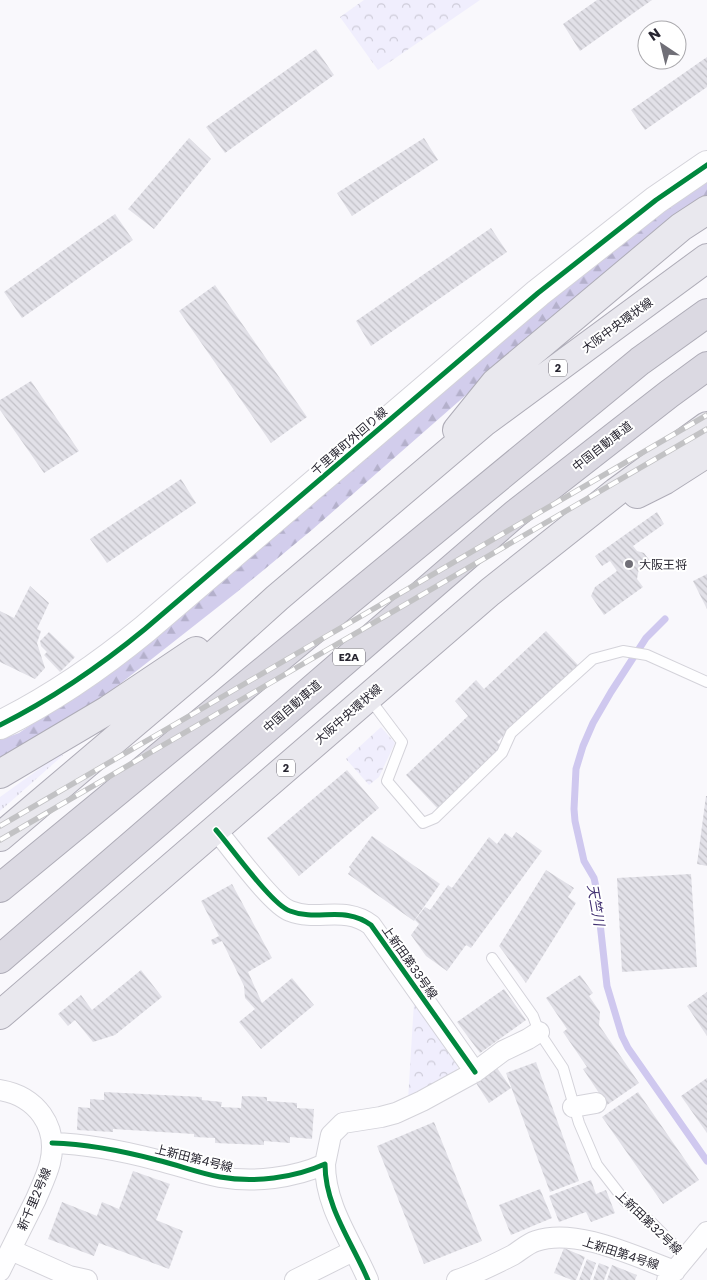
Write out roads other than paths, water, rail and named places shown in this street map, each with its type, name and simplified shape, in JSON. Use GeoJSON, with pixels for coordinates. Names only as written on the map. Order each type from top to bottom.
{"type":"FeatureCollection","features":[{"type":"Feature","properties":{"kind":"highway"},"geometry":{"type":"LineString","coordinates":[[0,888],[633,367],[707,313]]}},
{"type":"Feature","properties":{"kind":"highway","name":"中国自動車道"},"geometry":{"type":"LineString","coordinates":[[0,959],[515,514],[707,366]]}},
{"type":"Feature","properties":{"kind":"main road"},"geometry":{"type":"LineString","coordinates":[[412,483],[495,384],[681,227],[707,210]]}},
{"type":"Feature","properties":{"kind":"main road","name":"大阪中央環状線"},"geometry":{"type":"LineString","coordinates":[[0,837],[483,423],[707,258]]}},
{"type":"Feature","properties":{"kind":"main road","name":"大阪中央環状線"},"geometry":{"type":"LineString","coordinates":[[0,1014],[216,830],[490,592],[616,492],[707,426]]}},
{"type":"Feature","properties":{"kind":"main road"},"geometry":{"type":"LineString","coordinates":[[575,524],[665,480],[707,453]]}},
{"type":"Feature","properties":{"kind":"main road"},"geometry":{"type":"LineString","coordinates":[[0,774],[116,704],[277,598]]}},
{"type":"Feature","properties":{"kind":"main road"},"geometry":{"type":"LineString","coordinates":[[0,783],[54,743]]}},
{"type":"Feature","properties":{"kind":"street","name":"千里東町外回り線"},"geometry":{"type":"LineString","coordinates":[[0,725],[74,682],[109,658],[538,293],[656,200],[707,165]]}},
{"type":"Feature","properties":{"kind":"street","name":"上新田第33号線"},"geometry":{"type":"LineString","coordinates":[[216,830],[282,907],[298,913],[312,915],[346,914],[356,916],[371,925],[475,1072]]}},
{"type":"Feature","properties":{"kind":"street"},"geometry":{"type":"LineString","coordinates":[[368,1280],[333,1209],[327,1185],[325,1164],[331,1135],[343,1123],[381,1117],[396,1112],[475,1072],[503,1051],[528,1040],[539,1032]]}},
{"type":"Feature","properties":{"kind":"street","name":"新千里2号線"},"geometry":{"type":"LineString","coordinates":[[0,1090],[24,1098],[38,1109],[46,1122],[52,1143],[50,1163],[46,1174],[0,1271]]}},
{"type":"Feature","properties":{"kind":"street"},"geometry":{"type":"LineString","coordinates":[[573,1107],[596,1104]]}},
{"type":"Feature","properties":{"kind":"street","name":"上新田第4号線"},"geometry":{"type":"LineString","coordinates":[[52,1143],[77,1144],[119,1151],[179,1165],[219,1177],[234,1179],[276,1177],[309,1171],[325,1164]]}},
{"type":"Feature","properties":{"kind":"street"},"geometry":{"type":"LineString","coordinates":[[676,1269],[707,1232]]}},
{"type":"Feature","properties":{"kind":"street","name":"上新田第4号線"},"geometry":{"type":"LineString","coordinates":[[457,1280],[514,1254],[528,1244],[538,1240],[558,1238],[576,1239],[600,1244],[676,1269]]}},
{"type":"Feature","properties":{"kind":"street"},"geometry":{"type":"LineString","coordinates":[[11,1250],[69,1276],[87,1280]]}},
{"type":"Feature","properties":{"kind":"street"},"geometry":{"type":"LineString","coordinates":[[295,1280],[353,1250]]}},
{"type":"Feature","properties":{"kind":"lane"},"geometry":{"type":"LineString","coordinates":[[368,697],[402,742],[387,781],[423,823],[435,818],[502,753],[511,733],[593,659],[623,651],[647,655],[707,682]]}},
{"type":"Feature","properties":{"kind":"lane","name":"上新田第32号線"},"geometry":{"type":"LineString","coordinates":[[492,958],[533,1016],[539,1032],[563,1068],[573,1107],[591,1155],[608,1182],[625,1200],[652,1223],[676,1269]]}},
{"type":"Feature","properties":{"kind":"waterway","name":"天竺川"},"geometry":{"type":"LineString","coordinates":[[665,619],[646,638],[593,723],[576,769],[574,809],[584,861],[594,878],[596,887],[607,986],[622,1036],[628,1048],[707,1161]]}},
{"type":"Feature","properties":{"kind":"railway"},"geometry":{"type":"LineString","coordinates":[[0,826],[707,415]]}},
{"type":"Feature","properties":{"kind":"railway"},"geometry":{"type":"LineString","coordinates":[[0,840],[707,429]]}},
{"type":"Feature","properties":{"kind":"place","name":"大阪王将"},"geometry":{"type":"Point","coordinates":[629,564]}}]}
